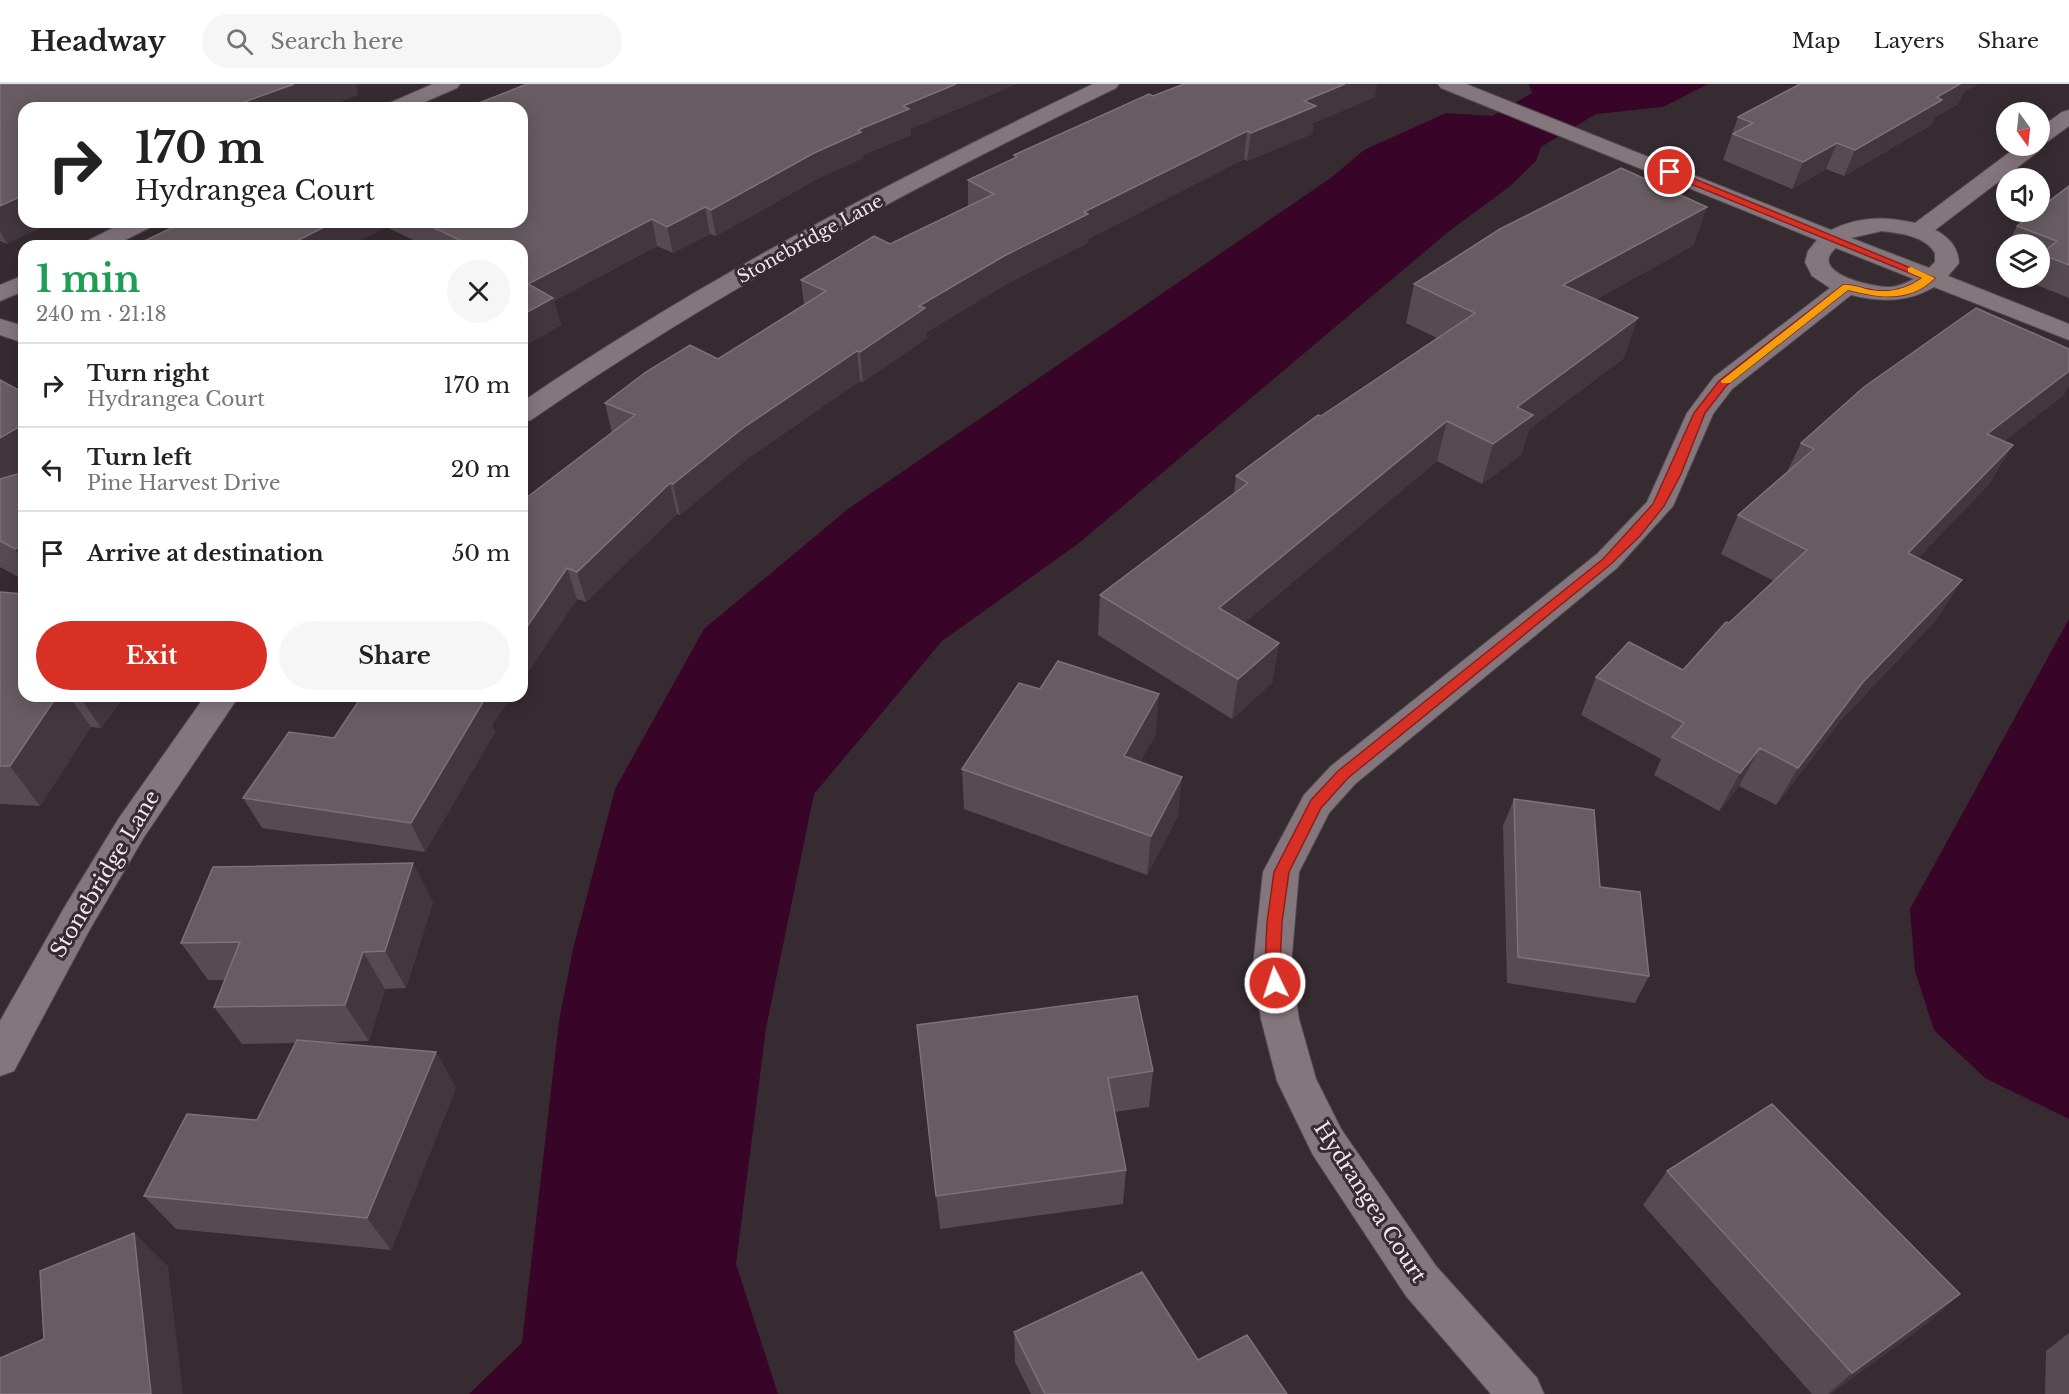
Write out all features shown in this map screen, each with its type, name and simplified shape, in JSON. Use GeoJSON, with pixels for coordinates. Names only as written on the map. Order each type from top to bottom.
{"type":"FeatureCollection","features":[{"type":"Feature","properties":{"kind":"street"},"geometry":{"type":"LineString","coordinates":[[408,102],[450,84]]}},
{"type":"Feature","properties":{"kind":"street","name":"Stonebridge Lane"},"geometry":{"type":"LineString","coordinates":[[528,410],[722,289],[824,229],[990,142],[1109,84]]}},
{"type":"Feature","properties":{"kind":"street"},"geometry":{"type":"LineString","coordinates":[[1448,84],[2069,333]]}},
{"type":"Feature","properties":{"kind":"street"},"geometry":{"type":"LineString","coordinates":[[2050,130],[2069,116]]}},
{"type":"Feature","properties":{"kind":"street"},"geometry":{"type":"LineString","coordinates":[[1919,231],[2018,156]]}},
{"type":"Feature","properties":{"kind":"street"},"geometry":{"type":"LineString","coordinates":[[1869,225],[1896,225],[1919,231],[1939,243],[1948,257],[1943,268],[1914,288],[1892,294],[1876,295],[1846,287],[1833,280],[1819,266],[1820,250],[1833,238],[1856,228],[1869,225]]}},
{"type":"Feature","properties":{"kind":"street"},"geometry":{"type":"LineString","coordinates":[[107,240],[131,228]]}},
{"type":"Feature","properties":{"kind":"street"},"geometry":{"type":"LineString","coordinates":[[0,294],[18,285]]}},
{"type":"Feature","properties":{"kind":"street","name":"Hydrangea Court"},"geometry":{"type":"LineString","coordinates":[[1521,1394],[1421,1281],[1370,1210],[1327,1142],[1296,1081],[1280,1019],[1272,966],[1281,872],[1316,804],[1343,775],[1607,561],[1659,506],[1700,413],[1723,383],[1846,287]]}},
{"type":"Feature","properties":{"kind":"street"},"geometry":{"type":"LineString","coordinates":[[0,327],[18,333]]}},
{"type":"Feature","properties":{"kind":"street","name":"Stonebridge Lane"},"geometry":{"type":"LineString","coordinates":[[0,1059],[49,967],[115,852],[217,702]]}},
{"type":"Feature","properties":{"kind":"shaded area"},"geometry":{"type":"Polygon","coordinates":[[[1529,84],[1708,84],[1663,107],[1596,114],[1541,147],[1536,161],[1509,187],[1448,232],[1079,543],[942,641],[814,794],[766,1028],[736,1264],[778,1394],[469,1394],[522,1343],[559,1021],[573,949],[615,789],[704,629],[848,509],[1332,177],[1364,150],[1446,113],[1492,116],[1532,93],[1529,84]]]}},
{"type":"Feature","properties":{"kind":"shaded area"},"geometry":{"type":"Polygon","coordinates":[[[2069,619],[2069,1119],[1985,1078],[1934,1030],[1915,971],[1910,909],[2069,619]]]}},
{"type":"Feature","properties":{"kind":"building"},"geometry":{"type":"Polygon","coordinates":[[[0,84],[294,84],[244,102],[18,102],[18,198],[0,206],[0,84]]]}},
{"type":"Feature","properties":{"kind":"building"},"geometry":{"type":"Polygon","coordinates":[[[527,84],[956,84],[903,106],[909,109],[858,130],[861,132],[814,153],[711,210],[705,207],[667,227],[652,219],[528,284],[528,240],[460,240],[434,228],[528,228],[528,102],[481,102],[527,84]]]}},
{"type":"Feature","properties":{"kind":"building"},"geometry":{"type":"Polygon","coordinates":[[[1184,84],[1345,84],[1304,101],[1316,106],[1251,133],[1247,131],[1084,212],[1088,214],[1004,256],[919,306],[925,308],[743,428],[673,484],[670,483],[577,572],[567,568],[528,625],[528,496],[635,415],[605,403],[646,372],[690,345],[718,359],[826,291],[801,280],[874,236],[890,244],[994,194],[968,180],[1017,157],[1014,155],[1149,94],[1153,96],[1184,84]]]}},
{"type":"Feature","properties":{"kind":"building"},"geometry":{"type":"Polygon","coordinates":[[[1800,84],[1960,84],[1937,97],[1942,100],[1855,150],[1837,143],[1803,162],[1733,134],[1753,123],[1738,117],[1800,84]]]}},
{"type":"Feature","properties":{"kind":"building"},"geometry":{"type":"Polygon","coordinates":[[[1621,168],[1707,207],[1563,285],[1638,318],[1517,407],[1533,415],[1493,444],[1447,421],[1219,608],[1279,643],[1238,679],[1100,595],[1248,483],[1236,476],[1318,415],[1321,416],[1475,313],[1414,284],[1500,229],[1621,168]]]}},
{"type":"Feature","properties":{"kind":"building"},"geometry":{"type":"Polygon","coordinates":[[[2069,186],[2069,265],[2050,258],[2050,247],[2057,241],[2050,238],[2050,234],[2038,234],[2017,226],[2022,222],[2050,222],[2050,200],[2069,186]]]}},
{"type":"Feature","properties":{"kind":"building"},"geometry":{"type":"Polygon","coordinates":[[[171,228],[322,228],[299,240],[146,240],[171,228]]]}},
{"type":"Feature","properties":{"kind":"building"},"geometry":{"type":"Polygon","coordinates":[[[528,284],[553,298],[528,312],[528,284]]]}},
{"type":"Feature","properties":{"kind":"building"},"geometry":{"type":"Polygon","coordinates":[[[1976,308],[2069,349],[2069,371],[1987,434],[2013,445],[1908,553],[1962,580],[1863,682],[1798,768],[1760,748],[1740,773],[1672,737],[1684,723],[1596,677],[1629,642],[1683,670],[1726,622],[1729,623],[1807,550],[1738,515],[1814,449],[1801,443],[1864,387],[1976,308]]]}},
{"type":"Feature","properties":{"kind":"building"},"geometry":{"type":"Polygon","coordinates":[[[0,380],[18,390],[18,428],[0,438],[0,380]]]}},
{"type":"Feature","properties":{"kind":"building"},"geometry":{"type":"Polygon","coordinates":[[[18,474],[18,548],[15,549],[0,541],[0,479],[18,474]]]}},
{"type":"Feature","properties":{"kind":"building"},"geometry":{"type":"Polygon","coordinates":[[[0,592],[18,594],[18,702],[53,702],[10,766],[0,766],[0,592]]]}},
{"type":"Feature","properties":{"kind":"building"},"geometry":{"type":"Polygon","coordinates":[[[1058,661],[1159,694],[1124,756],[1182,777],[1151,836],[962,769],[1019,683],[1040,689],[1058,661]]]}},
{"type":"Feature","properties":{"kind":"building"},"geometry":{"type":"Polygon","coordinates":[[[358,702],[483,702],[411,823],[243,798],[289,732],[334,738],[358,702]]]}},
{"type":"Feature","properties":{"kind":"building"},"geometry":{"type":"Polygon","coordinates":[[[1514,799],[1594,810],[1600,887],[1640,892],[1649,976],[1518,957],[1514,799]]]}},
{"type":"Feature","properties":{"kind":"building"},"geometry":{"type":"Polygon","coordinates":[[[413,863],[385,951],[363,952],[345,1005],[214,1007],[240,942],[181,943],[213,867],[413,863]]]}},
{"type":"Feature","properties":{"kind":"building"},"geometry":{"type":"Polygon","coordinates":[[[1137,996],[1153,1071],[1108,1078],[1126,1170],[936,1196],[917,1025],[1137,996]]]}},
{"type":"Feature","properties":{"kind":"building"},"geometry":{"type":"Polygon","coordinates":[[[297,1040],[436,1052],[367,1218],[144,1196],[187,1114],[257,1120],[297,1040]]]}},
{"type":"Feature","properties":{"kind":"building"},"geometry":{"type":"Polygon","coordinates":[[[1772,1104],[1960,1294],[1852,1373],[1667,1171],[1772,1104]]]}},
{"type":"Feature","properties":{"kind":"building"},"geometry":{"type":"Polygon","coordinates":[[[134,1233],[151,1394],[0,1394],[0,1358],[44,1339],[40,1271],[134,1233]]]}},
{"type":"Feature","properties":{"kind":"building"},"geometry":{"type":"Polygon","coordinates":[[[1142,1272],[1198,1360],[1247,1335],[1287,1394],[1045,1394],[1014,1332],[1142,1272]]]}},
{"type":"Feature","properties":{"kind":"slow traffic"},"geometry":{"type":"LineString","coordinates":[[1726,381],[1846,287],[1876,295],[1892,294],[1914,288],[1930,278],[1911,270]]}},
{"type":"Feature","properties":{"kind":"route"},"geometry":{"type":"LineString","coordinates":[[1275,983],[1272,966],[1281,872],[1316,804],[1343,775],[1607,561],[1636,533],[1659,506],[1700,413],[1723,383],[1846,287],[1876,295],[1892,294],[1914,288],[1930,278],[1670,172]]}}]}
